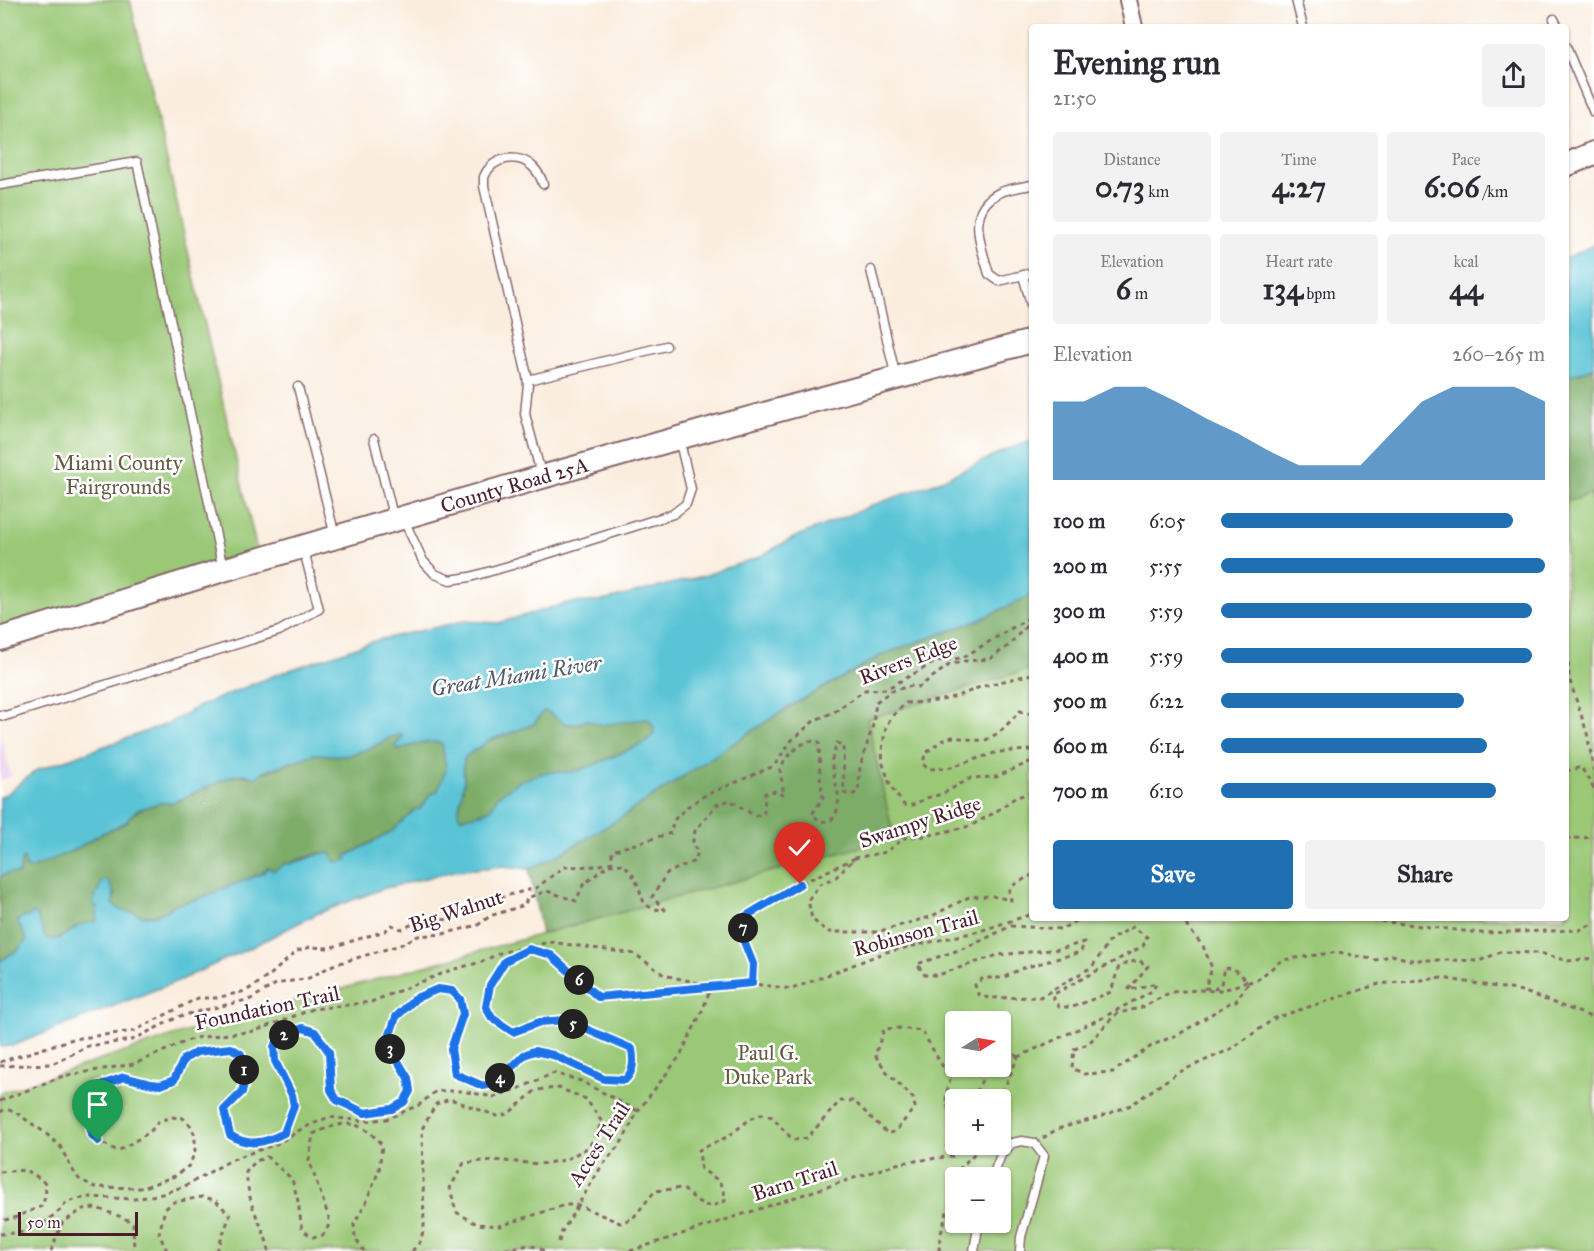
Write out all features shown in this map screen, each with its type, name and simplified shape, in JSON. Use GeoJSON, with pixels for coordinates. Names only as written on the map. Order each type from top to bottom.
{"type":"FeatureCollection","features":[{"type":"Feature","properties":{"kind":"main road"},"geometry":{"type":"LineString","coordinates":[[1569,164],[1594,153]]}},
{"type":"Feature","properties":{"kind":"main road","name":"County Road 25A"},"geometry":{"type":"LineString","coordinates":[[0,639],[303,546],[679,438],[1029,342]]}},
{"type":"Feature","properties":{"kind":"street"},"geometry":{"type":"LineString","coordinates":[[1128,0],[1133,24]]}},
{"type":"Feature","properties":{"kind":"lane"},"geometry":{"type":"LineString","coordinates":[[1296,0],[1302,24]]}},
{"type":"Feature","properties":{"kind":"lane"},"geometry":{"type":"LineString","coordinates":[[1569,54],[1594,113]]}},
{"type":"Feature","properties":{"kind":"lane"},"geometry":{"type":"LineString","coordinates":[[542,477],[525,414],[528,380],[484,186],[484,177],[492,166],[505,158],[519,159],[532,165],[540,175],[543,184]]}},
{"type":"Feature","properties":{"kind":"lane"},"geometry":{"type":"LineString","coordinates":[[0,185],[137,162],[223,570]]}},
{"type":"Feature","properties":{"kind":"lane"},"geometry":{"type":"LineString","coordinates":[[1028,274],[999,281],[989,274],[978,235],[978,220],[984,203],[992,197],[1001,192],[1029,186]]}},
{"type":"Feature","properties":{"kind":"lane"},"geometry":{"type":"LineString","coordinates":[[871,270],[896,378]]}},
{"type":"Feature","properties":{"kind":"lane"},"geometry":{"type":"LineString","coordinates":[[528,380],[666,346]]}},
{"type":"Feature","properties":{"kind":"lane"},"geometry":{"type":"LineString","coordinates":[[298,387],[335,537]]}},
{"type":"Feature","properties":{"kind":"lane"},"geometry":{"type":"LineString","coordinates":[[375,439],[398,519],[423,561],[435,574],[450,580],[512,565],[673,514],[686,504],[691,489],[679,438]]}},
{"type":"Feature","properties":{"kind":"lane"},"geometry":{"type":"LineString","coordinates":[[0,715],[5,716],[279,631],[319,609],[303,546]]}},
{"type":"Feature","properties":{"kind":"lane"},"geometry":{"type":"LineString","coordinates":[[1011,1144],[1022,1141],[1034,1143],[1044,1156],[1020,1251]]}},
{"type":"Feature","properties":{"kind":"lane"},"geometry":{"type":"LineString","coordinates":[[996,1167],[1001,1155]]}},
{"type":"Feature","properties":{"kind":"lane"},"geometry":{"type":"LineString","coordinates":[[974,1251],[977,1233]]}},
{"type":"Feature","properties":{"kind":"path","name":"Rivers Edge"},"geometry":{"type":"LineString","coordinates":[[0,1062],[73,1039],[134,1031],[198,998],[216,998],[246,991],[269,976],[297,951],[310,947],[329,948],[385,931],[392,925],[401,929],[418,922],[451,919],[471,905],[536,888],[565,867],[596,866],[612,862],[612,851],[671,833],[673,821],[687,807],[704,796],[774,766],[791,741],[815,720],[834,712],[865,690],[886,689],[937,661],[962,658],[1029,618]]}},
{"type":"Feature","properties":{"kind":"path","name":"Big Walnut"},"geometry":{"type":"LineString","coordinates":[[0,1066],[52,1064],[88,1046],[132,1040],[180,1016],[251,999],[276,984],[309,978],[333,965],[400,945],[418,936],[443,934],[478,924],[490,916],[525,905],[527,898],[548,891],[576,901],[583,885],[608,865],[624,864],[635,878],[643,902],[653,909],[665,910],[652,897],[667,873],[695,861],[698,851],[692,845],[695,831],[716,805],[730,800],[754,816],[764,813],[765,793],[776,791],[784,795],[780,770],[785,759],[799,746],[809,741],[819,742],[823,798],[812,814],[821,822],[831,820],[837,815],[839,798],[831,762],[837,743],[843,745],[844,793],[851,795],[858,792],[860,767],[873,725],[876,702],[891,691],[911,686],[919,687],[949,665],[990,659],[1008,646],[1029,623]]}},
{"type":"Feature","properties":{"kind":"path"},"geometry":{"type":"LineString","coordinates":[[1029,675],[980,687],[947,699],[906,704],[891,717],[886,727],[882,750],[886,777],[891,787],[904,804],[913,805],[926,798],[942,794],[971,778],[996,777],[1029,762]]}},
{"type":"Feature","properties":{"kind":"path"},"geometry":{"type":"LineString","coordinates":[[1569,678],[1587,733],[1594,771]]}},
{"type":"Feature","properties":{"kind":"path"},"geometry":{"type":"LineString","coordinates":[[1029,713],[1020,711],[1000,732],[984,741],[952,737],[941,741],[925,754],[923,764],[928,769],[948,768],[998,752],[1029,750]]}},
{"type":"Feature","properties":{"kind":"path"},"geometry":{"type":"LineString","coordinates":[[1569,770],[1581,767],[1594,789]]}},
{"type":"Feature","properties":{"kind":"path","name":"Swampy Ridge"},"geometry":{"type":"LineString","coordinates":[[1029,794],[1016,797],[994,813],[970,826],[926,836],[906,837],[886,852],[855,858],[836,877],[820,884],[808,900],[812,919],[827,932],[877,932],[930,916],[969,897],[992,896],[1011,900],[1009,891],[1015,884],[1029,877]]}},
{"type":"Feature","properties":{"kind":"path"},"geometry":{"type":"LineString","coordinates":[[1569,839],[1594,837]]}},
{"type":"Feature","properties":{"kind":"path"},"geometry":{"type":"LineString","coordinates":[[752,983],[753,964],[741,934],[746,916],[800,884],[855,858]]}},
{"type":"Feature","properties":{"kind":"path","name":"Robinson Trail"},"geometry":{"type":"LineString","coordinates":[[0,1112],[6,1109],[15,1112],[44,1132],[60,1146],[72,1169],[80,1179],[87,1183],[95,1187],[142,1188],[175,1176],[190,1166],[195,1150],[195,1136],[191,1126],[183,1118],[171,1117],[158,1122],[150,1132],[118,1151],[98,1141],[91,1134],[88,1120],[94,1095],[99,1086],[124,1077],[161,1085],[174,1080],[184,1059],[197,1052],[231,1048],[241,1054],[245,1079],[242,1092],[224,1110],[230,1135],[239,1141],[270,1140],[284,1133],[294,1106],[292,1095],[275,1061],[274,1047],[281,1036],[303,1028],[315,1032],[329,1052],[331,1090],[337,1100],[365,1113],[392,1109],[404,1102],[410,1091],[408,1078],[387,1043],[396,1017],[416,998],[438,989],[452,991],[460,999],[463,1014],[451,1049],[455,1074],[483,1086],[496,1083],[524,1055],[534,1051],[553,1055],[604,1079],[625,1080],[631,1074],[634,1062],[632,1049],[565,1020],[540,1022],[513,1032],[492,1018],[486,1007],[490,985],[505,961],[529,949],[551,955],[598,997],[747,982],[792,989],[886,952],[980,931],[1029,915]]}},
{"type":"Feature","properties":{"kind":"path","name":"Robinson Trail"},"geometry":{"type":"LineString","coordinates":[[1018,1057],[1104,1017],[1152,991],[1157,983],[1128,990],[1148,966],[1138,960],[1119,966],[1111,992],[1073,1007],[1059,1007],[1052,995],[1143,946],[1147,937],[1133,927],[1111,939],[1092,967],[1040,997],[988,998],[978,994],[975,985],[983,978],[1003,978],[1020,969],[1081,952],[1084,942],[1060,949],[998,955],[938,975],[925,975],[917,964],[968,947],[1011,926],[1062,929],[1075,921]]}},
{"type":"Feature","properties":{"kind":"path"},"geometry":{"type":"LineString","coordinates":[[1182,921],[1203,946],[1212,968],[1205,988],[1215,989],[1221,984],[1224,968],[1234,969],[1249,981]]}},
{"type":"Feature","properties":{"kind":"path"},"geometry":{"type":"LineString","coordinates":[[1379,921],[1480,933],[1580,930],[1594,923]]}},
{"type":"Feature","properties":{"kind":"path","name":"Foundation Trail"},"geometry":{"type":"LineString","coordinates":[[0,1101],[63,1076],[134,1065],[194,1038],[255,1030],[313,1009],[371,1002],[500,953],[550,942],[635,954],[664,975],[712,986]]}},
{"type":"Feature","properties":{"kind":"path"},"geometry":{"type":"LineString","coordinates":[[1249,981],[1236,1000],[1181,1034],[1153,1045],[1113,1072],[1084,1074],[1072,1068],[1074,1049],[1088,1044],[1116,1014],[1143,1007],[1171,992],[1215,991],[1249,981],[1257,980],[1282,960],[1338,952],[1376,960],[1392,955],[1410,960],[1479,961],[1500,952],[1540,953],[1568,961],[1594,958]]}},
{"type":"Feature","properties":{"kind":"path"},"geometry":{"type":"LineString","coordinates":[[1034,1143],[1057,1129],[1131,1105],[1177,1073],[1233,1048],[1275,1018],[1379,984],[1442,978],[1522,992],[1594,1018]]}},
{"type":"Feature","properties":{"kind":"path","name":"Acces Trail"},"geometry":{"type":"LineString","coordinates":[[559,1242],[560,1235],[601,1167],[622,1140],[638,1111],[680,1056],[712,986]]}},
{"type":"Feature","properties":{"kind":"path"},"geometry":{"type":"LineString","coordinates":[[412,1251],[420,1242],[424,1228],[422,1129],[436,1104],[450,1100],[498,1116],[508,1114],[536,1090],[559,1088],[586,1099],[602,1122],[589,1147],[565,1160],[540,1164],[493,1160],[464,1163],[450,1188],[456,1212],[477,1224],[500,1226],[565,1205],[578,1204],[620,1223],[633,1218],[655,1191],[682,1188],[705,1206],[714,1206],[726,1201],[722,1183],[701,1169],[699,1150],[729,1136],[750,1119],[762,1114],[772,1117],[793,1140],[807,1138],[840,1101],[854,1101],[887,1133],[895,1132],[915,1107],[913,1098],[887,1072],[875,1055],[884,1029],[922,1030],[950,1078],[948,1089]]}},
{"type":"Feature","properties":{"kind":"path"},"geometry":{"type":"LineString","coordinates":[[1004,1089],[1018,1057],[1011,1052]]}},
{"type":"Feature","properties":{"kind":"path"},"geometry":{"type":"LineString","coordinates":[[0,1234],[27,1232],[59,1211],[67,1202],[86,1197],[135,1199],[162,1194],[185,1186],[233,1159],[279,1143],[303,1128],[329,1117],[364,1121],[386,1119],[419,1105],[436,1091],[461,1091],[495,1097],[554,1073],[581,1081],[638,1111]]}},
{"type":"Feature","properties":{"kind":"path"},"geometry":{"type":"LineString","coordinates":[[269,1251],[247,1188],[246,1172],[256,1161],[267,1157],[292,1179],[302,1230],[313,1237],[323,1235],[328,1227],[329,1218],[309,1160],[313,1134],[333,1126],[349,1123],[370,1132],[382,1145],[379,1170],[366,1203],[354,1224],[355,1238],[364,1251]]}},
{"type":"Feature","properties":{"kind":"path","name":"Barn Trail"},"geometry":{"type":"LineString","coordinates":[[630,1251],[900,1163],[954,1155]]}},
{"type":"Feature","properties":{"kind":"path"},"geometry":{"type":"LineString","coordinates":[[961,1167],[973,1155]]}},
{"type":"Feature","properties":{"kind":"path"},"geometry":{"type":"LineString","coordinates":[[0,1172],[26,1170],[45,1183],[46,1194],[42,1206],[14,1218],[0,1221]]}},
{"type":"Feature","properties":{"kind":"path"},"geometry":{"type":"LineString","coordinates":[[167,1251],[159,1234],[165,1209],[174,1202],[202,1197],[215,1200],[230,1215],[217,1251]]}},
{"type":"Feature","properties":{"kind":"path"},"geometry":{"type":"LineString","coordinates":[[51,1251],[62,1223],[82,1209],[96,1208],[133,1223],[134,1251]]}},
{"type":"Feature","properties":{"kind":"path"},"geometry":{"type":"LineString","coordinates":[[939,1251],[945,1219]]}},
{"type":"Feature","properties":{"kind":"path"},"geometry":{"type":"LineString","coordinates":[[496,1251],[530,1245],[545,1251]]}},
{"type":"Feature","properties":{"kind":"shaded area"},"geometry":{"type":"Polygon","coordinates":[[[0,733],[11,776],[0,781],[0,733]]]}},
{"type":"Feature","properties":{"kind":"green space","name":"Miami County Fairgrounds"},"geometry":{"type":"Polygon","coordinates":[[[0,0],[130,0],[259,559],[0,639],[0,0]]]}},
{"type":"Feature","properties":{"kind":"green space"},"geometry":{"type":"Polygon","coordinates":[[[1594,368],[1594,514],[1591,494],[1569,501],[1569,376],[1594,368]]]}},
{"type":"Feature","properties":{"kind":"green space","name":"Paul G. Duke Park"},"geometry":{"type":"Polygon","coordinates":[[[1591,494],[1594,514],[1594,1251],[0,1251],[0,1093],[198,1028],[893,838],[867,719],[1029,669],[1029,921],[1569,921],[1569,501],[1591,494]]]}},
{"type":"Feature","properties":{"kind":"green space"},"geometry":{"type":"Polygon","coordinates":[[[1029,596],[1029,669],[867,719],[894,838],[542,934],[529,869],[553,858],[614,822],[787,708],[884,654],[979,620],[1029,596]]]}},
{"type":"Feature","properties":{"kind":"green space"},"geometry":{"type":"Polygon","coordinates":[[[546,711],[566,724],[575,726],[587,720],[647,719],[652,723],[653,735],[644,743],[594,765],[573,772],[546,772],[520,781],[497,797],[489,810],[460,818],[458,813],[464,782],[465,757],[488,741],[534,724],[546,711]]]}},
{"type":"Feature","properties":{"kind":"green space"},"geometry":{"type":"Polygon","coordinates":[[[402,734],[404,736],[398,742],[398,750],[425,743],[442,743],[446,769],[438,791],[431,794],[420,809],[391,832],[346,856],[348,860],[338,862],[320,853],[290,864],[286,863],[274,871],[268,868],[263,873],[198,899],[172,906],[153,916],[122,911],[113,904],[115,893],[98,892],[93,901],[97,907],[97,921],[81,925],[58,939],[50,939],[45,937],[37,916],[17,921],[27,940],[18,950],[0,961],[0,877],[9,873],[19,874],[23,858],[57,857],[128,822],[127,818],[145,807],[157,803],[176,802],[225,779],[244,775],[251,777],[315,754],[346,756],[402,734]]]}},
{"type":"Feature","properties":{"kind":"water"},"geometry":{"type":"Polygon","coordinates":[[[1594,245],[1594,368],[1569,376],[1569,257],[1594,245]]]}},
{"type":"Feature","properties":{"kind":"water","name":"Great Miami River"},"geometry":{"type":"Polygon","coordinates":[[[1029,442],[1029,596],[979,620],[884,654],[787,708],[614,822],[553,858],[529,869],[504,866],[454,871],[382,889],[316,914],[180,980],[12,1046],[0,1047],[0,961],[18,950],[27,940],[17,921],[22,917],[28,917],[33,913],[37,916],[45,937],[58,939],[79,926],[97,921],[97,907],[93,901],[103,880],[107,880],[112,889],[113,904],[122,911],[153,916],[172,906],[198,899],[263,873],[268,868],[274,871],[286,863],[290,864],[325,853],[332,854],[333,860],[338,862],[348,860],[345,857],[391,832],[416,809],[420,809],[431,794],[438,791],[446,769],[442,743],[425,743],[398,750],[395,746],[404,736],[402,734],[346,756],[315,754],[262,772],[258,777],[245,774],[234,775],[172,803],[159,803],[137,810],[128,818],[128,821],[76,849],[30,869],[25,866],[23,858],[19,874],[9,873],[0,877],[0,797],[37,770],[167,724],[197,707],[275,675],[377,640],[464,621],[498,623],[567,603],[602,601],[703,576],[759,557],[793,538],[873,505],[935,483],[1029,442]],[[546,711],[543,712],[534,724],[488,741],[465,757],[464,782],[458,813],[460,818],[489,810],[497,797],[520,781],[546,772],[573,772],[594,765],[644,743],[653,735],[654,729],[652,723],[647,719],[602,725],[587,720],[574,724],[561,721],[546,711]]]}},
{"type":"Feature","properties":{"kind":"route"},"geometry":{"type":"LineString","coordinates":[[98,1141],[91,1134],[88,1120],[94,1095],[99,1086],[124,1077],[161,1085],[174,1080],[184,1059],[197,1052],[231,1048],[241,1054],[245,1079],[242,1092],[224,1110],[230,1135],[239,1141],[256,1142],[270,1140],[284,1133],[294,1106],[292,1095],[275,1061],[274,1047],[281,1036],[303,1028],[315,1032],[329,1052],[331,1090],[337,1100],[365,1113],[392,1109],[404,1102],[410,1091],[408,1078],[387,1043],[396,1017],[416,998],[438,989],[452,991],[460,999],[463,1014],[451,1049],[455,1074],[483,1086],[496,1083],[524,1055],[534,1051],[553,1055],[604,1079],[625,1080],[631,1074],[634,1062],[632,1049],[565,1020],[540,1022],[513,1032],[492,1018],[486,1007],[490,985],[505,961],[529,949],[551,955],[598,997],[752,983],[753,964],[741,934],[746,916],[800,884]]}}]}
